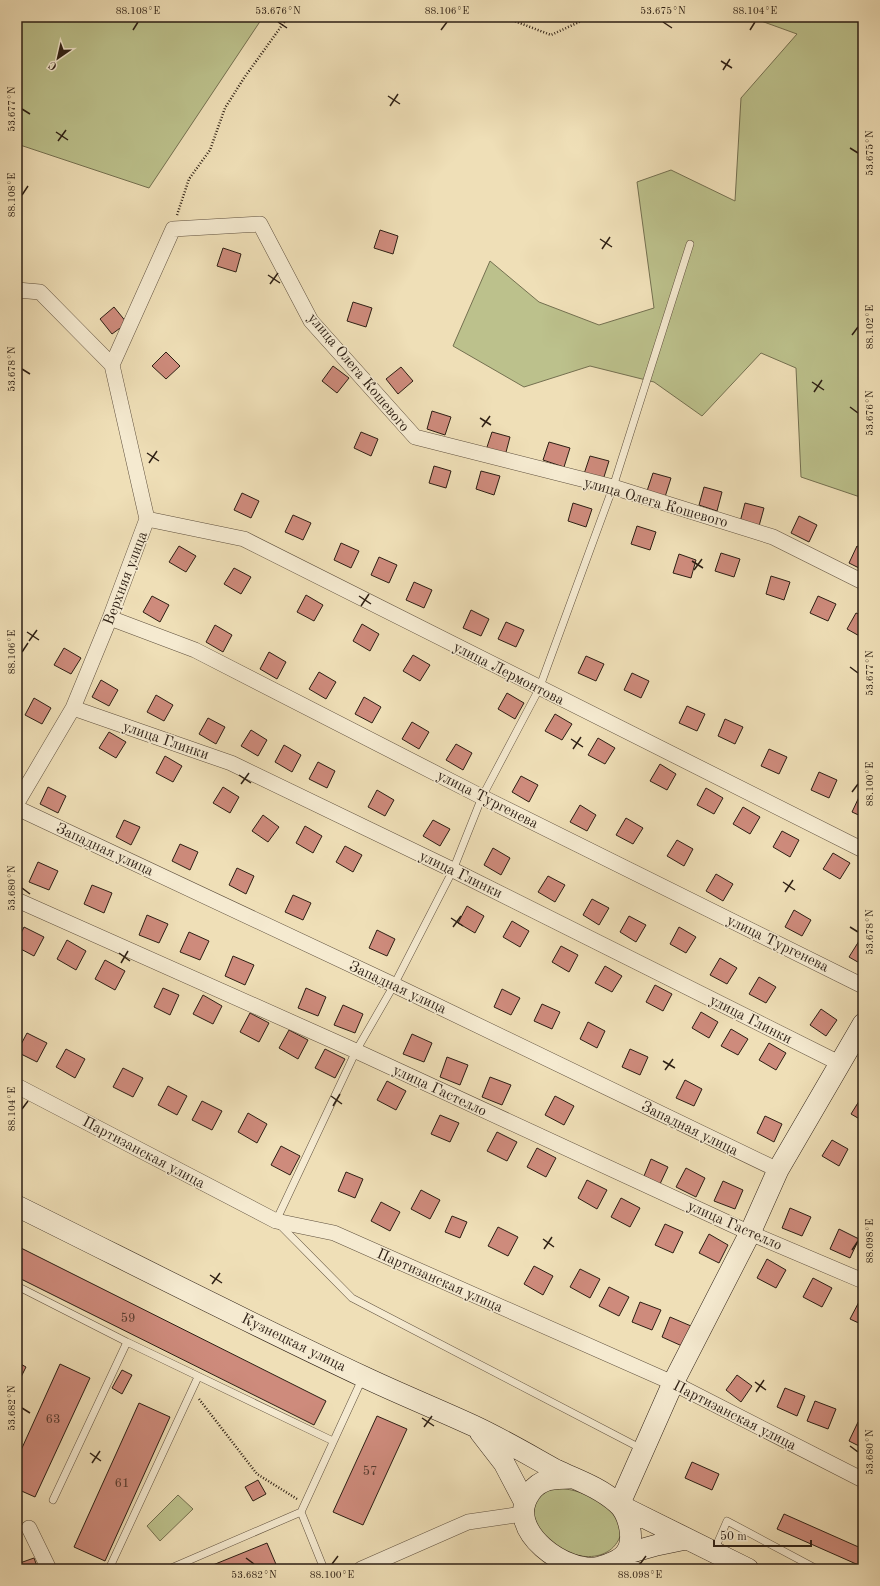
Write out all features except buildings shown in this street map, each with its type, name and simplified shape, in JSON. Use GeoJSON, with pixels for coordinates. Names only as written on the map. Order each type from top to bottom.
{"type":"FeatureCollection","features":[{"type":"Feature","properties":{"kind":"main road"},"geometry":{"type":"LineString","coordinates":[[619,1505],[642,1450],[673,1384],[750,1233],[778,1170],[863,1024]]}},
{"type":"Feature","properties":{"kind":"main road","name":"Кузнецкая улица"},"geometry":{"type":"LineString","coordinates":[[17,1206],[363,1376],[476,1427],[571,1478]]}},
{"type":"Feature","properties":{"kind":"main road"},"geometry":{"type":"LineString","coordinates":[[476,1427],[504,1463],[523,1507],[526,1528],[537,1542],[551,1553],[586,1569],[600,1567],[612,1562],[628,1562],[656,1545],[686,1539]]}},
{"type":"Feature","properties":{"kind":"main road"},"geometry":{"type":"LineString","coordinates":[[523,1507],[533,1488],[548,1480],[571,1478],[597,1489],[619,1505],[748,1569]]}},
{"type":"Feature","properties":{"kind":"main road"},"geometry":{"type":"LineString","coordinates":[[619,1505],[628,1520],[631,1538],[628,1562]]}},
{"type":"Feature","properties":{"kind":"street","name":"улица Олега Кошевого"},"geometry":{"type":"LineString","coordinates":[[173,229],[260,224],[311,321],[414,438],[613,487],[773,537],[863,582]]}},
{"type":"Feature","properties":{"kind":"street"},"geometry":{"type":"LineString","coordinates":[[17,290],[40,292],[112,365],[173,229]]}},
{"type":"Feature","properties":{"kind":"street","name":"Верхняя улица"},"geometry":{"type":"LineString","coordinates":[[17,803],[73,708],[110,618],[147,519],[112,365]]}},
{"type":"Feature","properties":{"kind":"street","name":"улица Лермонтова"},"geometry":{"type":"LineString","coordinates":[[147,519],[244,539],[539,689],[863,850]]}},
{"type":"Feature","properties":{"kind":"street","name":"улица Тургенева"},"geometry":{"type":"LineString","coordinates":[[110,618],[195,650],[482,797],[863,986]]}},
{"type":"Feature","properties":{"kind":"street","name":"улица Глинки"},"geometry":{"type":"LineString","coordinates":[[73,708],[231,763],[453,870],[839,1063]]}},
{"type":"Feature","properties":{"kind":"street","name":"Западная улица"},"geometry":{"type":"LineString","coordinates":[[17,808],[394,985],[778,1170]]}},
{"type":"Feature","properties":{"kind":"street","name":"улица Гастелло"},"geometry":{"type":"LineString","coordinates":[[17,900],[356,1051],[750,1233],[863,1281]]}},
{"type":"Feature","properties":{"kind":"street","name":"Партизанская улица"},"geometry":{"type":"LineString","coordinates":[[17,1086],[276,1221],[334,1233],[673,1384],[863,1480]]}},
{"type":"Feature","properties":{"kind":"street"},"geometry":{"type":"LineString","coordinates":[[360,1569],[468,1522],[523,1507]]}},
{"type":"Feature","properties":{"kind":"street"},"geometry":{"type":"LineString","coordinates":[[30,1528],[50,1569]]}},
{"type":"Feature","properties":{"kind":"lane"},"geometry":{"type":"LineString","coordinates":[[642,1450],[352,1298],[276,1221],[356,1051],[394,985],[453,870],[482,797],[539,689],[613,487],[690,244]]}},
{"type":"Feature","properties":{"kind":"lane"},"geometry":{"type":"LineString","coordinates":[[17,1286],[198,1377],[333,1441]]}},
{"type":"Feature","properties":{"kind":"lane"},"geometry":{"type":"LineString","coordinates":[[53,1500],[127,1342]]}},
{"type":"Feature","properties":{"kind":"lane"},"geometry":{"type":"LineString","coordinates":[[324,1569],[301,1512],[363,1376]]}},
{"type":"Feature","properties":{"kind":"lane"},"geometry":{"type":"LineString","coordinates":[[109,1569],[198,1377]]}},
{"type":"Feature","properties":{"kind":"lane"},"geometry":{"type":"LineString","coordinates":[[169,1569],[301,1512]]}},
{"type":"Feature","properties":{"kind":"lane"},"geometry":{"type":"LineString","coordinates":[[713,1552],[727,1521],[817,1569]]}},
{"type":"Feature","properties":{"kind":"path"},"geometry":{"type":"LineString","coordinates":[[173,229],[189,179],[210,150],[225,108],[244,78],[288,17]]}},
{"type":"Feature","properties":{"kind":"path"},"geometry":{"type":"LineString","coordinates":[[504,17],[551,36],[590,17]]}},
{"type":"Feature","properties":{"kind":"path"},"geometry":{"type":"LineString","coordinates":[[192,1390],[257,1474],[304,1504]]}},
{"type":"Feature","properties":{"kind":"green space"},"geometry":{"type":"Polygon","coordinates":[[[17,17],[263,17],[149,188],[17,144],[17,17]]]}},
{"type":"Feature","properties":{"kind":"green space"},"geometry":{"type":"Polygon","coordinates":[[[750,17],[863,17],[863,498],[801,477],[796,368],[761,353],[702,416],[654,382],[590,366],[524,387],[453,346],[490,261],[539,302],[599,325],[654,308],[637,182],[671,170],[735,201],[741,98],[797,34],[750,17]]]}},
{"type":"Feature","properties":{"kind":"green space"},"geometry":{"type":"Polygon","coordinates":[[[552,1488],[579,1492],[598,1500],[606,1506],[617,1519],[621,1534],[615,1545],[607,1552],[597,1556],[574,1555],[553,1545],[544,1537],[533,1515],[537,1498],[552,1488]]]}},
{"type":"Feature","properties":{"kind":"green space"},"geometry":{"type":"Polygon","coordinates":[[[178,1495],[193,1509],[160,1541],[147,1526],[178,1495]]]}}]}
